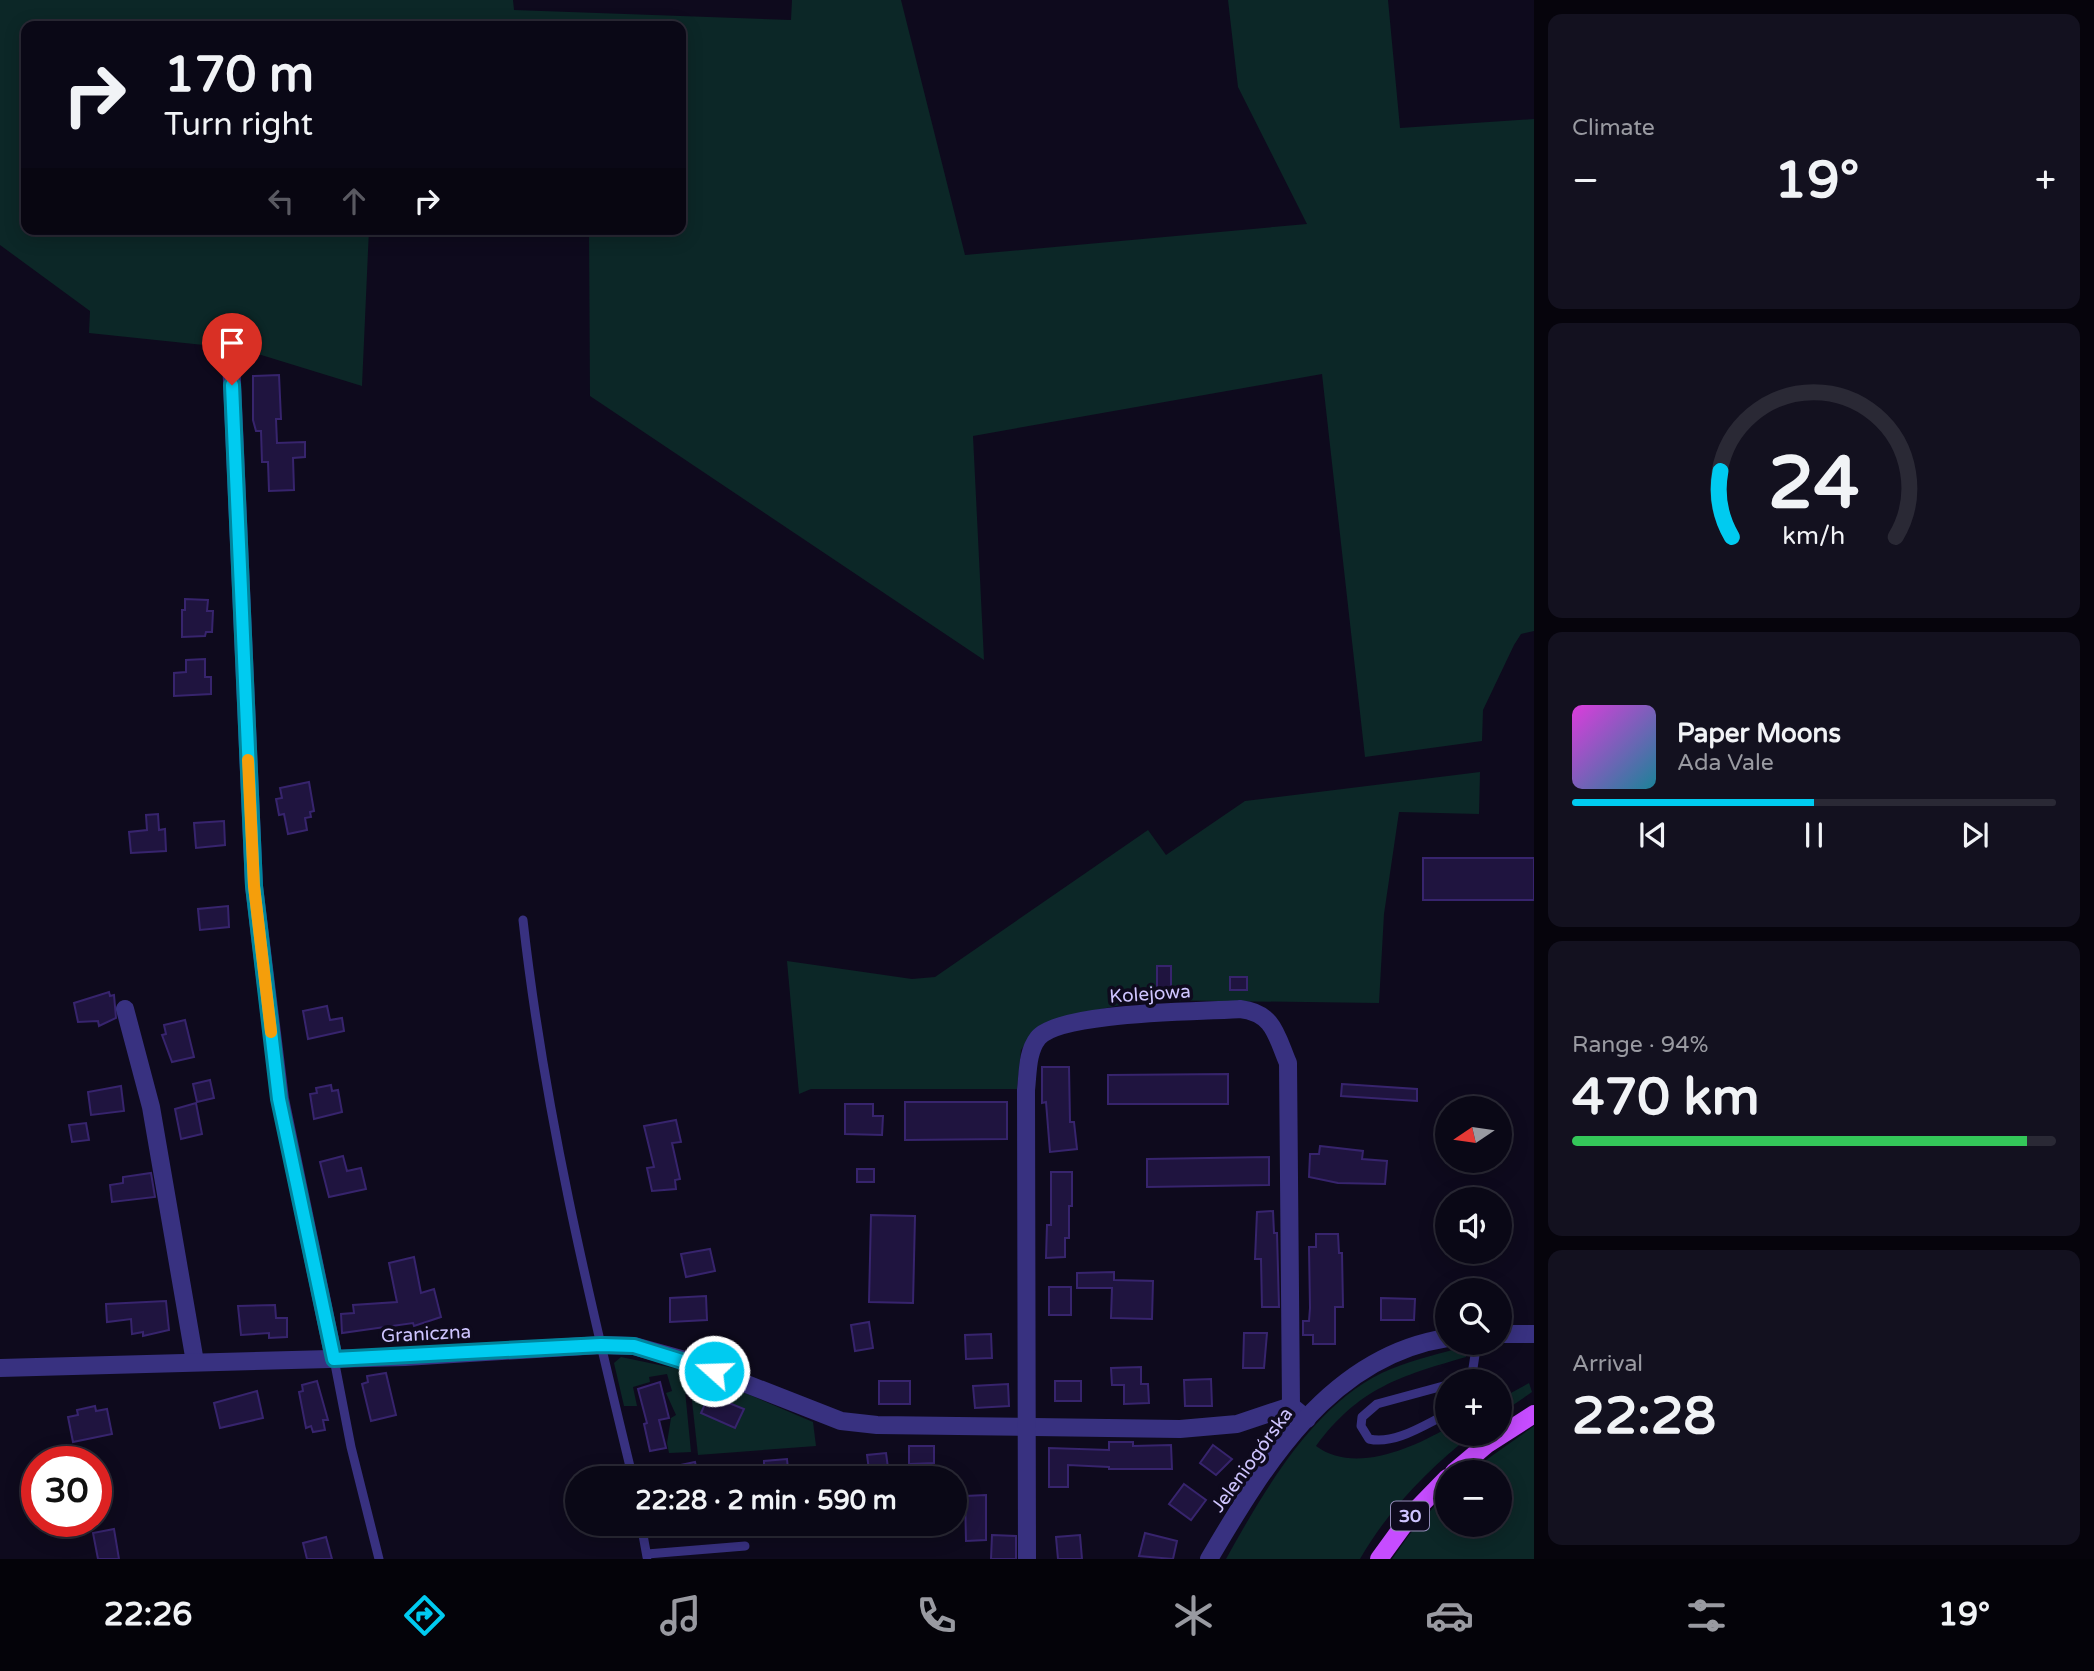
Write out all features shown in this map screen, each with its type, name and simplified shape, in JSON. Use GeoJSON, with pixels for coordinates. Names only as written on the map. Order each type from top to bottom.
{"type":"FeatureCollection","features":[{"type":"Feature","properties":{"kind":"main road"},"geometry":{"type":"LineString","coordinates":[[1468,1460],[1486,1445],[1534,1414]]}},
{"type":"Feature","properties":{"kind":"main road","name":"30"},"geometry":{"type":"LineString","coordinates":[[1379,1559],[1411,1515],[1435,1490]]}},
{"type":"Feature","properties":{"kind":"street"},"geometry":{"type":"LineString","coordinates":[[230,359],[254,886],[279,1099],[334,1359]]}},
{"type":"Feature","properties":{"kind":"street"},"geometry":{"type":"LineString","coordinates":[[125,1009],[151,1107],[195,1362]]}},
{"type":"Feature","properties":{"kind":"street","name":"Kolejowa"},"geometry":{"type":"LineString","coordinates":[[1027,1559],[1026,1090],[1031,1051],[1039,1036],[1055,1027],[1115,1016],[1256,1011],[1268,1019],[1287,1063],[1291,1406]]}},
{"type":"Feature","properties":{"kind":"street"},"geometry":{"type":"LineString","coordinates":[[1512,1334],[1534,1334]]}},
{"type":"Feature","properties":{"kind":"street","name":"Jeleniogórska"},"geometry":{"type":"LineString","coordinates":[[1209,1559],[1261,1478],[1307,1419],[1338,1387],[1371,1363],[1397,1349],[1435,1341]]}},
{"type":"Feature","properties":{"kind":"street","name":"Graniczna"},"geometry":{"type":"LineString","coordinates":[[0,1368],[334,1359],[601,1345],[634,1346],[688,1361],[841,1421],[877,1425],[1027,1427]]}},
{"type":"Feature","properties":{"kind":"street"},"geometry":{"type":"LineString","coordinates":[[1027,1427],[1180,1429],[1226,1425],[1291,1406],[1307,1419]]}},
{"type":"Feature","properties":{"kind":"lane"},"geometry":{"type":"LineString","coordinates":[[523,920],[534,1014],[547,1089],[601,1345],[630,1466]]}},
{"type":"Feature","properties":{"kind":"lane"},"geometry":{"type":"LineString","coordinates":[[334,1359],[351,1447],[379,1559]]}},
{"type":"Feature","properties":{"kind":"lane"},"geometry":{"type":"LineString","coordinates":[[1435,1388],[1377,1404],[1362,1418],[1361,1426],[1368,1440],[1390,1440],[1435,1419]]}},
{"type":"Feature","properties":{"kind":"lane"},"geometry":{"type":"LineString","coordinates":[[643,1536],[647,1557],[745,1546]]}},
{"type":"Feature","properties":{"kind":"green space"},"geometry":{"type":"Polygon","coordinates":[[[0,0],[513,0],[514,10],[791,20],[792,0],[901,0],[965,255],[1307,224],[1238,87],[1228,0],[1388,0],[1400,128],[1534,119],[1534,631],[1521,634],[1483,710],[1482,741],[1365,757],[1322,374],[973,436],[984,660],[590,396],[589,235],[686,235],[686,21],[21,21],[21,235],[369,235],[362,386],[242,349],[89,333],[90,311],[0,245],[0,0]]]}},
{"type":"Feature","properties":{"kind":"green space"},"geometry":{"type":"Polygon","coordinates":[[[1480,772],[1479,814],[1399,812],[1384,914],[1379,1003],[1145,1000],[1077,1014],[1027,1042],[1021,1050],[1017,1089],[811,1089],[799,1094],[787,961],[912,979],[935,977],[1148,830],[1166,855],[1245,801],[1480,772]]]}},
{"type":"Feature","properties":{"kind":"green space"},"geometry":{"type":"Polygon","coordinates":[[[1435,1355],[1466,1355],[1401,1378],[1365,1397],[1332,1426],[1316,1446],[1347,1458],[1364,1458],[1399,1450],[1435,1434],[1435,1446],[1459,1446],[1442,1460],[1435,1460],[1435,1467],[1383,1524],[1360,1559],[1226,1559],[1275,1477],[1315,1425],[1338,1402],[1364,1383],[1435,1355]]]}},
{"type":"Feature","properties":{"kind":"green space"},"geometry":{"type":"Polygon","coordinates":[[[621,1357],[683,1370],[691,1452],[669,1453],[667,1443],[671,1418],[676,1415],[666,1393],[672,1391],[667,1374],[649,1377],[650,1382],[633,1387],[637,1406],[624,1406],[614,1363],[621,1357]]]}},
{"type":"Feature","properties":{"kind":"green space"},"geometry":{"type":"Polygon","coordinates":[[[691,1370],[813,1422],[816,1446],[698,1455],[689,1374],[691,1370]]]}},
{"type":"Feature","properties":{"kind":"green space"},"geometry":{"type":"Polygon","coordinates":[[[1529,1383],[1532,1392],[1512,1406],[1512,1392],[1529,1383]]]}},
{"type":"Feature","properties":{"kind":"green space"},"geometry":{"type":"Polygon","coordinates":[[[1534,1426],[1534,1559],[1392,1559],[1435,1506],[1435,1537],[1512,1537],[1512,1460],[1486,1460],[1506,1446],[1512,1446],[1512,1442],[1534,1426]]]}},
{"type":"Feature","properties":{"kind":"building"},"geometry":{"type":"Polygon","coordinates":[[[279,375],[281,419],[276,419],[277,443],[305,442],[305,457],[293,458],[294,490],[269,491],[268,462],[262,462],[261,431],[256,431],[253,420],[253,376],[279,375]]]}},
{"type":"Feature","properties":{"kind":"building"},"geometry":{"type":"Polygon","coordinates":[[[185,599],[208,600],[207,611],[213,611],[212,632],[206,632],[205,636],[182,637],[182,610],[185,610],[185,599]]]}},
{"type":"Feature","properties":{"kind":"building"},"geometry":{"type":"Polygon","coordinates":[[[205,659],[205,677],[211,677],[211,694],[174,696],[174,673],[186,672],[186,660],[205,659]]]}},
{"type":"Feature","properties":{"kind":"building"},"geometry":{"type":"Polygon","coordinates":[[[309,782],[314,811],[310,812],[311,817],[305,818],[307,830],[288,834],[284,814],[279,815],[276,799],[282,798],[280,788],[309,782]]]}},
{"type":"Feature","properties":{"kind":"building"},"geometry":{"type":"Polygon","coordinates":[[[158,814],[159,830],[165,829],[166,851],[131,853],[129,832],[147,830],[146,815],[158,814]]]}},
{"type":"Feature","properties":{"kind":"building"},"geometry":{"type":"Polygon","coordinates":[[[224,821],[225,845],[196,848],[194,823],[224,821]]]}},
{"type":"Feature","properties":{"kind":"building"},"geometry":{"type":"Polygon","coordinates":[[[1423,858],[1534,858],[1534,900],[1423,900],[1423,858]]]}},
{"type":"Feature","properties":{"kind":"building"},"geometry":{"type":"Polygon","coordinates":[[[228,906],[229,927],[200,930],[198,909],[228,906]]]}},
{"type":"Feature","properties":{"kind":"building"},"geometry":{"type":"Polygon","coordinates":[[[1157,966],[1171,966],[1171,988],[1157,988],[1157,966]]]}},
{"type":"Feature","properties":{"kind":"building"},"geometry":{"type":"Polygon","coordinates":[[[1230,977],[1247,977],[1247,990],[1230,990],[1230,977]]]}},
{"type":"Feature","properties":{"kind":"building"},"geometry":{"type":"Polygon","coordinates":[[[109,992],[110,996],[114,995],[116,1018],[99,1026],[98,1021],[78,1022],[74,1003],[109,992]]]}},
{"type":"Feature","properties":{"kind":"building"},"geometry":{"type":"Polygon","coordinates":[[[327,1006],[330,1020],[342,1018],[344,1031],[308,1039],[303,1011],[327,1006]]]}},
{"type":"Feature","properties":{"kind":"building"},"geometry":{"type":"Polygon","coordinates":[[[185,1020],[194,1057],[172,1062],[162,1035],[166,1034],[164,1025],[185,1020]]]}},
{"type":"Feature","properties":{"kind":"building"},"geometry":{"type":"Polygon","coordinates":[[[1042,1067],[1069,1067],[1070,1122],[1074,1122],[1077,1149],[1050,1152],[1046,1102],[1042,1103],[1042,1067]]]}},
{"type":"Feature","properties":{"kind":"building"},"geometry":{"type":"Polygon","coordinates":[[[1228,1074],[1228,1104],[1108,1104],[1108,1075],[1228,1074]]]}},
{"type":"Feature","properties":{"kind":"building"},"geometry":{"type":"Polygon","coordinates":[[[210,1080],[214,1098],[197,1102],[193,1084],[210,1080]]]}},
{"type":"Feature","properties":{"kind":"building"},"geometry":{"type":"Polygon","coordinates":[[[1342,1084],[1417,1089],[1417,1101],[1341,1096],[1342,1084]]]}},
{"type":"Feature","properties":{"kind":"building"},"geometry":{"type":"Polygon","coordinates":[[[331,1085],[332,1091],[338,1090],[342,1112],[314,1119],[310,1094],[317,1093],[316,1088],[331,1085]]]}},
{"type":"Feature","properties":{"kind":"building"},"geometry":{"type":"Polygon","coordinates":[[[121,1086],[124,1111],[91,1115],[88,1092],[121,1086]]]}},
{"type":"Feature","properties":{"kind":"building"},"geometry":{"type":"Polygon","coordinates":[[[905,1102],[1007,1102],[1007,1139],[905,1140],[905,1102]]]}},
{"type":"Feature","properties":{"kind":"building"},"geometry":{"type":"Polygon","coordinates":[[[196,1103],[202,1134],[181,1139],[175,1109],[196,1103]]]}},
{"type":"Feature","properties":{"kind":"building"},"geometry":{"type":"Polygon","coordinates":[[[845,1104],[873,1104],[873,1116],[883,1116],[882,1135],[845,1134],[845,1104]]]}},
{"type":"Feature","properties":{"kind":"building"},"geometry":{"type":"Polygon","coordinates":[[[676,1120],[681,1142],[672,1143],[680,1179],[675,1180],[676,1189],[652,1191],[647,1168],[654,1167],[644,1126],[676,1120]]]}},
{"type":"Feature","properties":{"kind":"building"},"geometry":{"type":"Polygon","coordinates":[[[86,1123],[89,1140],[72,1142],[69,1125],[86,1123]]]}},
{"type":"Feature","properties":{"kind":"building"},"geometry":{"type":"Polygon","coordinates":[[[1320,1146],[1363,1151],[1362,1159],[1387,1161],[1385,1184],[1338,1183],[1309,1177],[1310,1154],[1319,1154],[1320,1146]]]}},
{"type":"Feature","properties":{"kind":"building"},"geometry":{"type":"Polygon","coordinates":[[[343,1156],[347,1171],[361,1168],[366,1189],[329,1197],[320,1162],[343,1156]]]}},
{"type":"Feature","properties":{"kind":"building"},"geometry":{"type":"Polygon","coordinates":[[[1269,1157],[1269,1185],[1147,1187],[1147,1159],[1269,1157]]]}},
{"type":"Feature","properties":{"kind":"building"},"geometry":{"type":"Polygon","coordinates":[[[857,1169],[874,1169],[874,1182],[857,1182],[857,1169]]]}},
{"type":"Feature","properties":{"kind":"building"},"geometry":{"type":"Polygon","coordinates":[[[1051,1172],[1072,1172],[1072,1206],[1069,1206],[1069,1238],[1065,1238],[1065,1257],[1046,1258],[1047,1225],[1051,1225],[1051,1172]]]}},
{"type":"Feature","properties":{"kind":"building"},"geometry":{"type":"Polygon","coordinates":[[[151,1173],[155,1197],[112,1202],[110,1185],[123,1183],[123,1177],[151,1173]]]}},
{"type":"Feature","properties":{"kind":"building"},"geometry":{"type":"Polygon","coordinates":[[[1273,1211],[1274,1233],[1277,1233],[1279,1307],[1262,1307],[1261,1259],[1255,1259],[1257,1212],[1273,1211]]]}},
{"type":"Feature","properties":{"kind":"building"},"geometry":{"type":"Polygon","coordinates":[[[871,1215],[915,1216],[913,1303],[869,1302],[871,1215]]]}},
{"type":"Feature","properties":{"kind":"building"},"geometry":{"type":"Polygon","coordinates":[[[1316,1234],[1338,1234],[1339,1253],[1342,1253],[1343,1307],[1335,1307],[1335,1344],[1313,1344],[1313,1335],[1303,1335],[1303,1321],[1309,1321],[1310,1308],[1309,1247],[1316,1247],[1316,1234]]]}},
{"type":"Feature","properties":{"kind":"building"},"geometry":{"type":"Polygon","coordinates":[[[710,1249],[715,1271],[686,1277],[681,1254],[710,1249]]]}},
{"type":"Feature","properties":{"kind":"building"},"geometry":{"type":"Polygon","coordinates":[[[414,1257],[421,1293],[434,1289],[441,1317],[414,1326],[413,1323],[342,1333],[341,1314],[354,1313],[353,1305],[397,1302],[389,1263],[414,1257]]]}},
{"type":"Feature","properties":{"kind":"building"},"geometry":{"type":"Polygon","coordinates":[[[1114,1272],[1114,1280],[1153,1281],[1152,1319],[1111,1318],[1112,1288],[1077,1288],[1077,1273],[1114,1272]]]}},
{"type":"Feature","properties":{"kind":"building"},"geometry":{"type":"Polygon","coordinates":[[[1049,1287],[1071,1287],[1071,1315],[1049,1315],[1049,1287]]]}},
{"type":"Feature","properties":{"kind":"building"},"geometry":{"type":"Polygon","coordinates":[[[706,1296],[707,1320],[670,1322],[670,1298],[706,1296]]]}},
{"type":"Feature","properties":{"kind":"building"},"geometry":{"type":"Polygon","coordinates":[[[1381,1298],[1415,1299],[1414,1320],[1381,1320],[1381,1298]]]}},
{"type":"Feature","properties":{"kind":"building"},"geometry":{"type":"Polygon","coordinates":[[[166,1301],[169,1330],[143,1336],[143,1332],[132,1334],[131,1319],[107,1322],[106,1304],[166,1301]]]}},
{"type":"Feature","properties":{"kind":"building"},"geometry":{"type":"Polygon","coordinates":[[[275,1305],[276,1318],[287,1318],[287,1337],[269,1338],[269,1333],[241,1335],[238,1306],[275,1305]]]}},
{"type":"Feature","properties":{"kind":"building"},"geometry":{"type":"Polygon","coordinates":[[[869,1322],[873,1348],[855,1351],[851,1325],[869,1322]]]}},
{"type":"Feature","properties":{"kind":"building"},"geometry":{"type":"Polygon","coordinates":[[[1244,1333],[1267,1333],[1264,1368],[1243,1368],[1244,1333]]]}},
{"type":"Feature","properties":{"kind":"building"},"geometry":{"type":"Polygon","coordinates":[[[991,1334],[992,1358],[966,1359],[965,1335],[991,1334]]]}},
{"type":"Feature","properties":{"kind":"building"},"geometry":{"type":"Polygon","coordinates":[[[1141,1367],[1141,1384],[1148,1384],[1149,1403],[1124,1404],[1124,1385],[1112,1385],[1111,1368],[1141,1367]]]}},
{"type":"Feature","properties":{"kind":"building"},"geometry":{"type":"Polygon","coordinates":[[[386,1373],[396,1415],[371,1421],[362,1384],[368,1382],[367,1376],[386,1373]]]}},
{"type":"Feature","properties":{"kind":"building"},"geometry":{"type":"Polygon","coordinates":[[[1211,1379],[1212,1406],[1185,1406],[1184,1380],[1211,1379]]]}},
{"type":"Feature","properties":{"kind":"building"},"geometry":{"type":"Polygon","coordinates":[[[317,1381],[328,1420],[323,1420],[325,1430],[313,1432],[311,1426],[306,1428],[299,1392],[303,1391],[302,1385],[317,1381]]]}},
{"type":"Feature","properties":{"kind":"building"},"geometry":{"type":"Polygon","coordinates":[[[879,1381],[910,1381],[910,1404],[879,1404],[879,1381]]]}},
{"type":"Feature","properties":{"kind":"building"},"geometry":{"type":"Polygon","coordinates":[[[1055,1381],[1081,1381],[1081,1401],[1055,1401],[1055,1381]]]}},
{"type":"Feature","properties":{"kind":"building"},"geometry":{"type":"Polygon","coordinates":[[[660,1382],[669,1418],[659,1420],[666,1448],[650,1451],[644,1424],[647,1423],[638,1389],[660,1382]]]}},
{"type":"Feature","properties":{"kind":"building"},"geometry":{"type":"Polygon","coordinates":[[[1008,1384],[1009,1406],[975,1408],[973,1386],[1008,1384]]]}},
{"type":"Feature","properties":{"kind":"building"},"geometry":{"type":"Polygon","coordinates":[[[257,1391],[263,1418],[220,1428],[214,1403],[257,1391]]]}},
{"type":"Feature","properties":{"kind":"building"},"geometry":{"type":"Polygon","coordinates":[[[709,1395],[744,1409],[735,1428],[701,1413],[709,1395]]]}},
{"type":"Feature","properties":{"kind":"building"},"geometry":{"type":"Polygon","coordinates":[[[95,1406],[96,1411],[107,1409],[112,1434],[73,1442],[68,1417],[78,1415],[77,1410],[95,1406]]]}},
{"type":"Feature","properties":{"kind":"building"},"geometry":{"type":"Polygon","coordinates":[[[1109,1442],[1133,1442],[1133,1446],[1171,1445],[1172,1469],[1109,1469],[1068,1465],[1068,1487],[1049,1487],[1049,1448],[1109,1450],[1109,1442]]]}},
{"type":"Feature","properties":{"kind":"building"},"geometry":{"type":"Polygon","coordinates":[[[1213,1445],[1232,1459],[1216,1475],[1200,1463],[1213,1445]]]}},
{"type":"Feature","properties":{"kind":"building"},"geometry":{"type":"Polygon","coordinates":[[[909,1446],[934,1446],[934,1463],[909,1464],[909,1446]]]}},
{"type":"Feature","properties":{"kind":"building"},"geometry":{"type":"Polygon","coordinates":[[[886,1453],[888,1466],[868,1466],[867,1455],[886,1453]]]}},
{"type":"Feature","properties":{"kind":"building"},"geometry":{"type":"Polygon","coordinates":[[[787,1459],[788,1466],[759,1466],[764,1465],[764,1461],[787,1459]]]}},
{"type":"Feature","properties":{"kind":"building"},"geometry":{"type":"Polygon","coordinates":[[[695,1462],[696,1466],[676,1466],[695,1462]]]}},
{"type":"Feature","properties":{"kind":"building"},"geometry":{"type":"Polygon","coordinates":[[[1184,1484],[1206,1500],[1191,1520],[1169,1504],[1184,1484]]]}},
{"type":"Feature","properties":{"kind":"building"},"geometry":{"type":"Polygon","coordinates":[[[986,1495],[986,1540],[966,1541],[967,1496],[986,1495]]]}},
{"type":"Feature","properties":{"kind":"building"},"geometry":{"type":"Polygon","coordinates":[[[112,1529],[119,1559],[98,1559],[94,1537],[112,1537],[112,1529]]]}},
{"type":"Feature","properties":{"kind":"building"},"geometry":{"type":"Polygon","coordinates":[[[1145,1533],[1177,1541],[1173,1559],[1139,1556],[1145,1533]]]}},
{"type":"Feature","properties":{"kind":"building"},"geometry":{"type":"Polygon","coordinates":[[[992,1535],[1016,1536],[1016,1559],[991,1559],[992,1535]]]}},
{"type":"Feature","properties":{"kind":"building"},"geometry":{"type":"Polygon","coordinates":[[[1080,1535],[1082,1559],[1058,1559],[1056,1537],[1080,1535]]]}},
{"type":"Feature","properties":{"kind":"building"},"geometry":{"type":"Polygon","coordinates":[[[326,1537],[332,1559],[307,1559],[303,1543],[326,1537]]]}},
{"type":"Feature","properties":{"kind":"slow traffic"},"geometry":{"type":"LineString","coordinates":[[248,760],[254,886],[271,1032]]}},
{"type":"Feature","properties":{"kind":"route"},"geometry":{"type":"LineString","coordinates":[[232,385],[254,886],[279,1099],[334,1359],[601,1345],[634,1346],[714,1371]]}}]}
